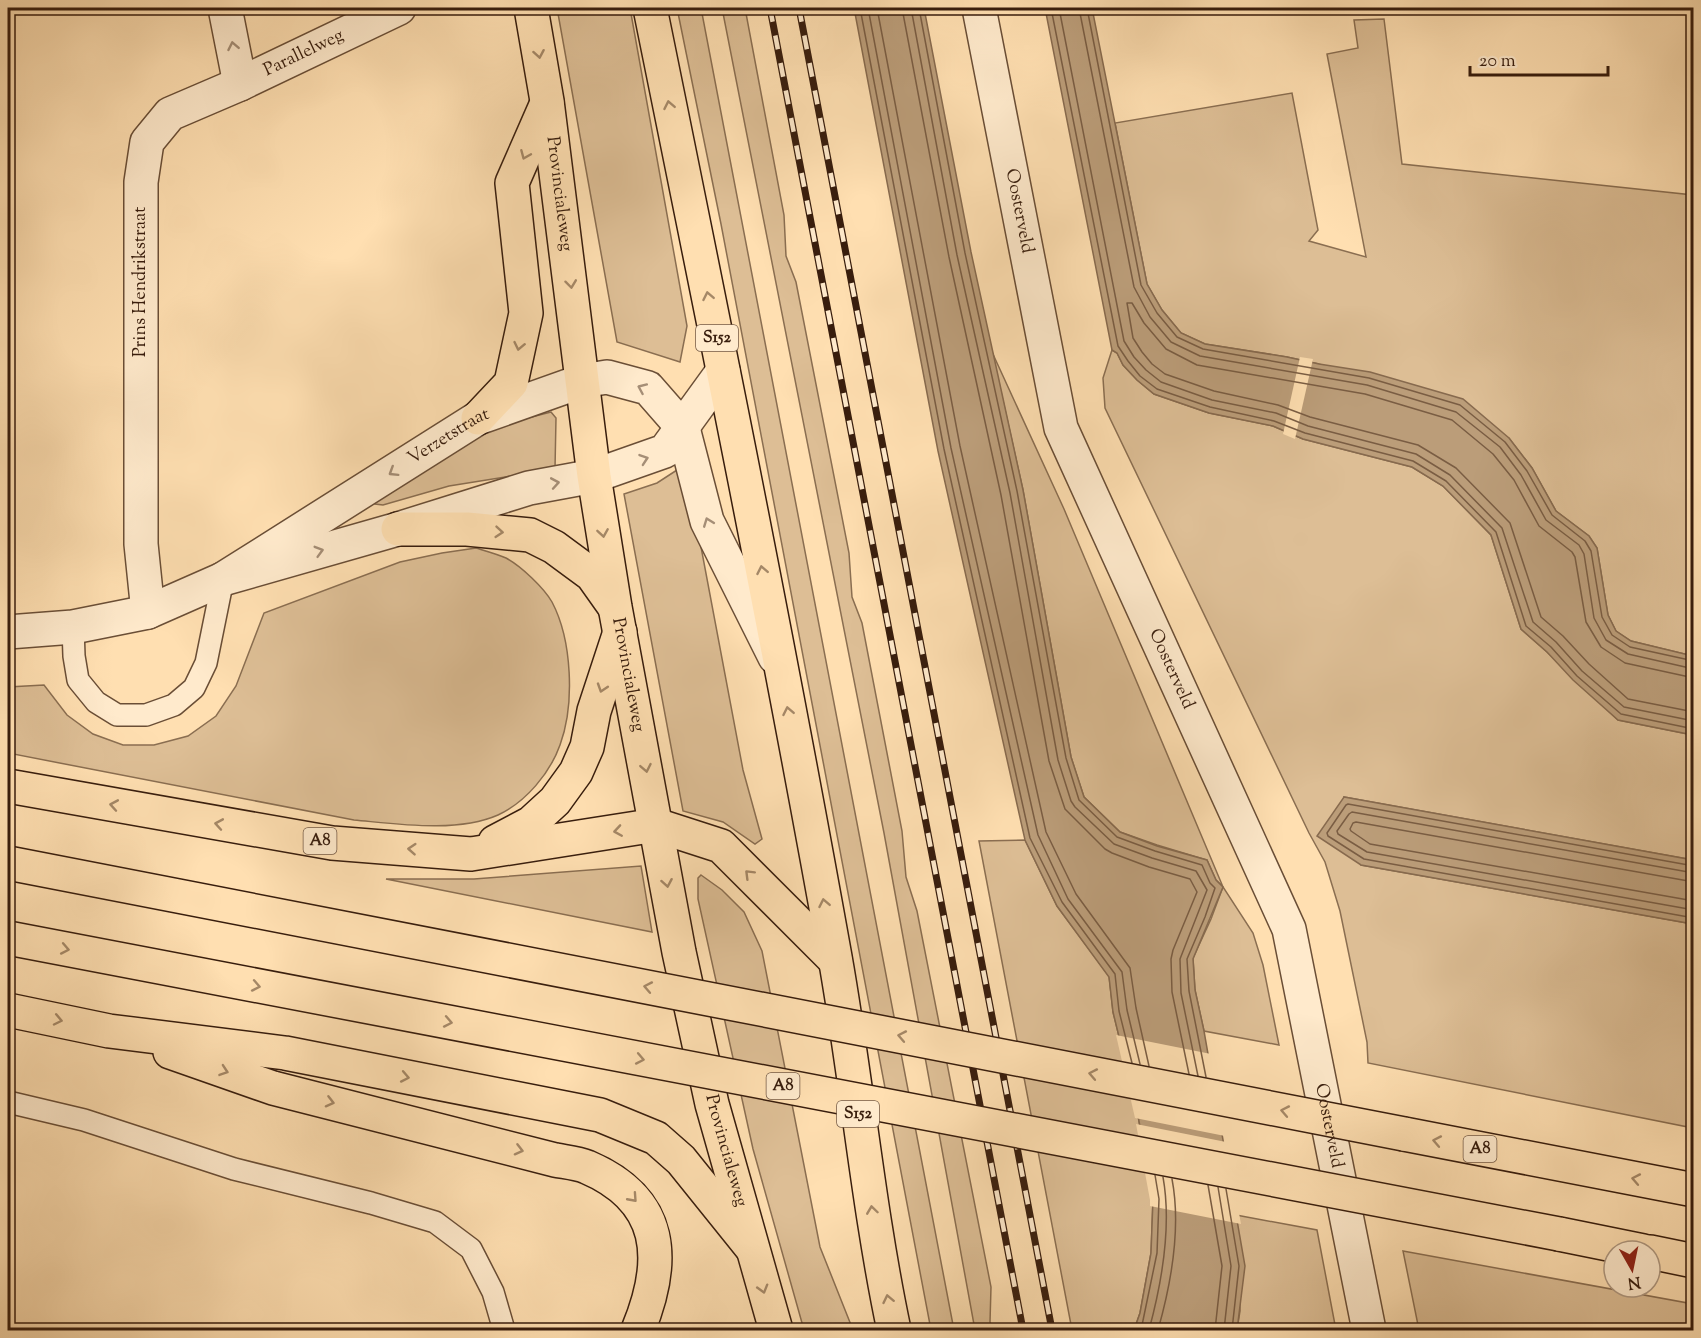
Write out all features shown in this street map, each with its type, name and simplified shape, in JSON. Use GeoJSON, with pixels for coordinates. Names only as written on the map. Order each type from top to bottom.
{"type":"FeatureCollection","features":[{"type":"Feature","properties":{"kind":"main road","name":"Provincialeweg"},"geometry":{"type":"LineString","coordinates":[[531,8],[547,101],[594,476],[679,952],[712,1104],[776,1330]]}},
{"type":"Feature","properties":{"kind":"main road","name":"S152"},"geometry":{"type":"LineString","coordinates":[[650,8],[723,371],[835,960],[881,1268],[894,1330]]}},
{"type":"Feature","properties":{"kind":"main road"},"geometry":{"type":"LineString","coordinates":[[478,418],[511,383],[526,313],[513,183],[547,101]]}},
{"type":"Feature","properties":{"kind":"main road"},"geometry":{"type":"LineString","coordinates":[[398,529],[467,529],[530,535],[554,547],[592,575],[618,620],[587,747],[576,772],[555,801],[531,823],[471,854]]}},
{"type":"Feature","properties":{"kind":"main road","name":"A8"},"geometry":{"type":"LineString","coordinates":[[8,786],[332,843],[471,854],[656,825],[721,846],[835,960]]}},
{"type":"Feature","properties":{"kind":"main road","name":"A8"},"geometry":{"type":"LineString","coordinates":[[8,862],[1694,1190]]}},
{"type":"Feature","properties":{"kind":"main road","name":"A8"},"geometry":{"type":"LineString","coordinates":[[8,938],[1602,1243]]}},
{"type":"Feature","properties":{"kind":"main road"},"geometry":{"type":"LineString","coordinates":[[8,1010],[109,1031],[285,1053],[600,1115],[656,1138],[681,1160],[751,1247]]}},
{"type":"Feature","properties":{"kind":"main road"},"geometry":{"type":"LineString","coordinates":[[109,1031],[273,1088],[585,1166],[621,1185],[646,1213],[654,1237],[655,1274],[647,1310],[638,1330]]}},
{"type":"Feature","properties":{"kind":"main road"},"geometry":{"type":"LineString","coordinates":[[1662,1254],[1694,1261]]}},
{"type":"Feature","properties":{"kind":"street"},"geometry":{"type":"LineString","coordinates":[[225,8],[240,84]]}},
{"type":"Feature","properties":{"kind":"street","name":"Parallelweg"},"geometry":{"type":"LineString","coordinates":[[240,84],[399,8]]}},
{"type":"Feature","properties":{"kind":"street","name":"Oosterveld"},"geometry":{"type":"LineString","coordinates":[[980,8],[1061,428],[1289,929],[1369,1330]]}},
{"type":"Feature","properties":{"kind":"street","name":"Prins Hendrikstraat"},"geometry":{"type":"LineString","coordinates":[[148,612],[141,544],[141,182],[147,142],[171,114],[240,84]]}},
{"type":"Feature","properties":{"kind":"street","name":"Verzetstraat"},"geometry":{"type":"LineString","coordinates":[[8,632],[73,627],[148,612],[223,579],[398,529],[529,488],[594,476],[665,451],[723,371]]}},
{"type":"Feature","properties":{"kind":"street","name":"Verzetstraat"},"geometry":{"type":"LineString","coordinates":[[223,579],[478,418],[582,381],[607,376],[648,388],[683,428],[707,521],[780,668]]}},
{"type":"Feature","properties":{"kind":"lane"},"geometry":{"type":"LineString","coordinates":[[73,627],[78,680],[96,702],[117,715],[146,715],[174,705],[194,688],[206,663],[223,579]]}},
{"type":"Feature","properties":{"kind":"lane"},"geometry":{"type":"LineString","coordinates":[[8,1102],[84,1120],[234,1169],[371,1203],[435,1222],[471,1249],[493,1292],[504,1330]]}},
{"type":"Feature","properties":{"kind":"shaded area"},"geometry":{"type":"Polygon","coordinates":[[[557,8],[630,8],[687,326],[680,362],[617,342],[557,8]]]}},
{"type":"Feature","properties":{"kind":"shaded area"},"geometry":{"type":"Polygon","coordinates":[[[677,8],[701,8],[954,1330],[931,1330],[721,224],[677,8]]]}},
{"type":"Feature","properties":{"kind":"shaded area"},"geometry":{"type":"Polygon","coordinates":[[[722,8],[745,8],[784,215],[786,256],[796,282],[849,553],[852,597],[862,623],[902,831],[906,877],[917,911],[991,1287],[990,1322],[994,1330],[975,1330],[884,833],[722,8]]]}},
{"type":"Feature","properties":{"kind":"shaded area"},"geometry":{"type":"Polygon","coordinates":[[[1384,19],[1402,164],[1693,195],[1693,656],[1631,641],[1616,631],[1608,615],[1597,548],[1589,536],[1556,511],[1532,468],[1509,438],[1319,364],[1205,344],[1181,333],[1162,310],[1147,284],[1115,123],[1292,93],[1318,230],[1309,241],[1366,257],[1327,54],[1358,48],[1354,20],[1384,19]]]}},
{"type":"Feature","properties":{"kind":"shaded area"},"geometry":{"type":"Polygon","coordinates":[[[1112,350],[1117,353],[1123,365],[1137,380],[1154,394],[1209,413],[1273,426],[1303,439],[1412,467],[1443,486],[1491,535],[1521,629],[1618,720],[1693,735],[1693,860],[1344,797],[1361,865],[1693,924],[1693,1128],[1368,1063],[1367,1042],[1340,911],[1325,862],[1105,408],[1103,378],[1112,350]]]}},
{"type":"Feature","properties":{"kind":"shaded area"},"geometry":{"type":"Polygon","coordinates":[[[992,352],[1064,509],[1223,887],[1216,880],[1207,860],[1120,832],[1084,797],[1071,757],[1023,490],[992,352]]]}},
{"type":"Feature","properties":{"kind":"shaded area"},"geometry":{"type":"Polygon","coordinates":[[[551,412],[556,418],[555,469],[449,486],[383,505],[375,504],[374,494],[478,434],[551,412]]]}},
{"type":"Feature","properties":{"kind":"shaded area"},"geometry":{"type":"Polygon","coordinates":[[[677,470],[698,531],[743,770],[762,839],[755,844],[723,822],[683,811],[624,494],[657,483],[677,470]]]}},
{"type":"Feature","properties":{"kind":"shaded area"},"geometry":{"type":"Polygon","coordinates":[[[476,548],[506,558],[544,590],[559,617],[569,672],[568,711],[556,756],[536,786],[518,803],[498,815],[482,821],[446,826],[354,820],[8,753],[8,687],[44,685],[67,715],[93,734],[123,745],[154,745],[188,736],[216,716],[236,686],[264,613],[400,562],[476,548]]]}},
{"type":"Feature","properties":{"kind":"shaded area"},"geometry":{"type":"Polygon","coordinates":[[[1025,840],[1057,906],[1109,976],[1113,1012],[1137,1110],[1153,1199],[1151,1253],[1140,1313],[1134,1330],[1072,1330],[979,841],[1025,840]]]}},
{"type":"Feature","properties":{"kind":"shaded area"},"geometry":{"type":"Polygon","coordinates":[[[641,866],[652,932],[386,879],[474,879],[641,866]]]}},
{"type":"Feature","properties":{"kind":"shaded area"},"geometry":{"type":"Polygon","coordinates":[[[701,875],[722,890],[744,912],[762,951],[820,1247],[853,1330],[804,1330],[753,1149],[698,899],[698,878],[701,875]]]}},
{"type":"Feature","properties":{"kind":"shaded area"},"geometry":{"type":"Polygon","coordinates":[[[1223,887],[1253,933],[1263,965],[1279,1045],[1204,1031],[1195,990],[1193,958],[1223,887]]]}},
{"type":"Feature","properties":{"kind":"shaded area"},"geometry":{"type":"Polygon","coordinates":[[[1236,1215],[1317,1230],[1336,1330],[1237,1330],[1240,1311],[1236,1215]]]}},
{"type":"Feature","properties":{"kind":"shaded area"},"geometry":{"type":"Polygon","coordinates":[[[1403,1251],[1602,1287],[1602,1299],[1662,1298],[1693,1304],[1693,1330],[1419,1330],[1403,1251]]]}},
{"type":"Feature","properties":{"kind":"water"},"geometry":{"type":"Polygon","coordinates":[[[854,8],[924,8],[971,252],[1023,490],[1071,757],[1084,797],[1120,832],[1157,846],[1207,860],[1216,880],[1223,887],[1193,959],[1195,990],[1245,1266],[1237,1330],[1134,1330],[1140,1313],[1151,1253],[1153,1199],[1137,1110],[1113,1012],[1109,977],[1057,906],[1025,840],[938,451],[854,8]]]}},
{"type":"Feature","properties":{"kind":"water"},"geometry":{"type":"Polygon","coordinates":[[[1045,8],[1092,8],[1147,284],[1162,310],[1181,333],[1205,344],[1370,372],[1463,399],[1509,438],[1532,468],[1556,511],[1589,536],[1597,548],[1608,615],[1616,631],[1631,641],[1693,656],[1693,735],[1618,720],[1521,629],[1491,535],[1443,486],[1412,467],[1303,439],[1273,426],[1209,413],[1154,394],[1123,365],[1117,353],[1112,350],[1045,8]]]}},
{"type":"Feature","properties":{"kind":"water"},"geometry":{"type":"Polygon","coordinates":[[[1344,797],[1693,860],[1693,924],[1361,865],[1317,836],[1344,797]]]}},
{"type":"Feature","properties":{"kind":"pier"},"geometry":{"type":"Polygon","coordinates":[[[1300,357],[1313,359],[1295,439],[1283,434],[1300,357]]]}},
{"type":"Feature","properties":{"kind":"pier"},"geometry":{"type":"Polygon","coordinates":[[[1116,1035],[1211,1054],[1225,1136],[1135,1118],[1116,1035]]]}},
{"type":"Feature","properties":{"kind":"pier"},"geometry":{"type":"Polygon","coordinates":[[[1136,1124],[1226,1142],[1241,1224],[1150,1206],[1136,1124]]]}},
{"type":"Feature","properties":{"kind":"railway"},"geometry":{"type":"LineString","coordinates":[[770,8],[1023,1330]]}},
{"type":"Feature","properties":{"kind":"railway"},"geometry":{"type":"LineString","coordinates":[[799,8],[1052,1330]]}}]}
